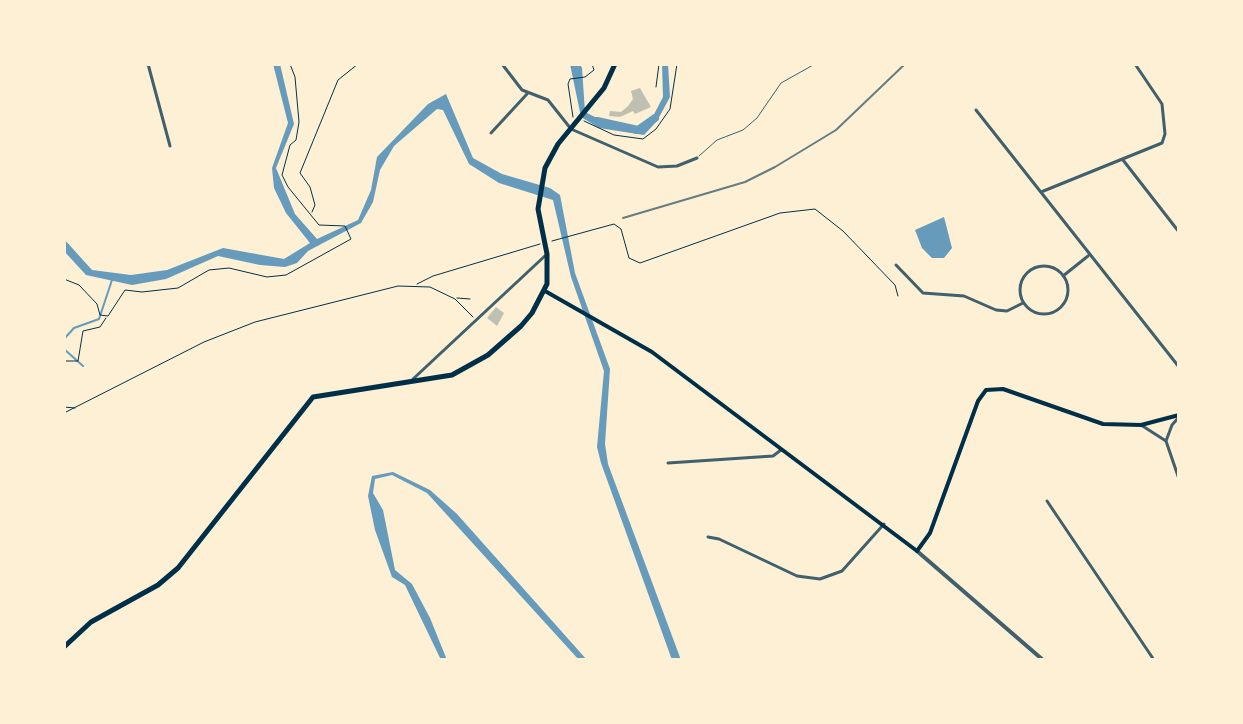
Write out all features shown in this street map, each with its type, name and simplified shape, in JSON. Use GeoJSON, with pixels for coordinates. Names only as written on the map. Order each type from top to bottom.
{"type":"FeatureCollection","features":[{"type":"Feature","properties":{"kind":"main road"},"geometry":{"type":"LineString","coordinates":[[64,647],[100,616],[158,585],[178,568],[313,397],[337,390],[452,375],[478,363],[521,326],[545,291],[547,254],[539,197],[549,158],[592,105],[615,64]]}},
{"type":"Feature","properties":{"kind":"main road"},"geometry":{"type":"LineString","coordinates":[[545,291],[652,352],[917,551],[930,533],[978,401],[986,390],[1003,389],[1092,421],[1141,425],[1179,416]]}},
{"type":"Feature","properties":{"kind":"street"},"geometry":{"type":"LineString","coordinates":[[148,64],[170,146]]}},
{"type":"Feature","properties":{"kind":"street"},"geometry":{"type":"LineString","coordinates":[[502,64],[527,94],[548,100],[572,128],[658,167],[677,166],[697,158]]}},
{"type":"Feature","properties":{"kind":"street"},"geometry":{"type":"LineString","coordinates":[[1041,192],[1158,146],[1165,134],[1162,104],[1135,64]]}},
{"type":"Feature","properties":{"kind":"street"},"geometry":{"type":"LineString","coordinates":[[491,133],[527,94]]}},
{"type":"Feature","properties":{"kind":"street"},"geometry":{"type":"LineString","coordinates":[[976,110],[1179,367]]}},
{"type":"Feature","properties":{"kind":"street"},"geometry":{"type":"LineString","coordinates":[[1123,160],[1179,232]]}},
{"type":"Feature","properties":{"kind":"street"},"geometry":{"type":"LineString","coordinates":[[411,382],[547,254]]}},
{"type":"Feature","properties":{"kind":"street"},"geometry":{"type":"LineString","coordinates":[[1063,276],[1089,255]]}},
{"type":"Feature","properties":{"kind":"street"},"geometry":{"type":"LineString","coordinates":[[896,265],[923,293],[964,296],[996,310],[1007,311],[1023,303]]}},
{"type":"Feature","properties":{"kind":"street"},"geometry":{"type":"LineString","coordinates":[[1050,267],[1063,276],[1067,295],[1056,311],[1036,313],[1023,303],[1021,285],[1029,272],[1050,267]]}},
{"type":"Feature","properties":{"kind":"street"},"geometry":{"type":"LineString","coordinates":[[1179,416],[1170,427],[1166,441],[1179,479]]}},
{"type":"Feature","properties":{"kind":"street"},"geometry":{"type":"LineString","coordinates":[[1141,425],[1166,441]]}},
{"type":"Feature","properties":{"kind":"street"},"geometry":{"type":"LineString","coordinates":[[668,463],[773,456],[782,448]]}},
{"type":"Feature","properties":{"kind":"street"},"geometry":{"type":"LineString","coordinates":[[1047,501],[1154,660]]}},
{"type":"Feature","properties":{"kind":"street"},"geometry":{"type":"LineString","coordinates":[[708,537],[719,539],[797,576],[820,579],[842,571],[884,524]]}},
{"type":"Feature","properties":{"kind":"street"},"geometry":{"type":"LineString","coordinates":[[917,551],[1043,660]]}},
{"type":"Feature","properties":{"kind":"lane"},"geometry":{"type":"LineString","coordinates":[[697,158],[717,140],[743,130],[757,118],[781,83],[815,64]]}},
{"type":"Feature","properties":{"kind":"path"},"geometry":{"type":"LineString","coordinates":[[64,361],[78,361],[83,331],[100,327],[125,290],[142,292],[178,288],[209,270],[229,268],[267,277],[287,275],[351,239],[345,226],[319,225],[282,175],[290,145],[296,140],[299,122],[295,77],[290,64]]}},
{"type":"Feature","properties":{"kind":"path"},"geometry":{"type":"LineString","coordinates":[[311,215],[315,205],[310,187],[300,173],[338,80],[358,64]]}},
{"type":"Feature","properties":{"kind":"path"},"geometry":{"type":"LineString","coordinates":[[571,118],[570,79],[585,77],[594,70],[592,64]]}},
{"type":"Feature","properties":{"kind":"path"},"geometry":{"type":"LineString","coordinates":[[656,87],[659,64]]}},
{"type":"Feature","properties":{"kind":"path"},"geometry":{"type":"LineString","coordinates":[[576,116],[590,127],[614,135],[643,139],[656,129],[670,109],[677,64]]}},
{"type":"Feature","properties":{"kind":"path"},"geometry":{"type":"LineString","coordinates":[[64,413],[204,342],[255,322],[417,284],[433,276],[609,223],[618,226],[629,258],[640,263],[780,213],[815,209],[843,231],[895,285],[898,296]]}},
{"type":"Feature","properties":{"kind":"path"},"geometry":{"type":"LineString","coordinates":[[64,279],[84,290],[97,304],[101,315],[108,316]]}},
{"type":"Feature","properties":{"kind":"path"},"geometry":{"type":"LineString","coordinates":[[417,284],[455,299],[470,299]]}},
{"type":"Feature","properties":{"kind":"path"},"geometry":{"type":"LineString","coordinates":[[455,299],[475,320]]}},
{"type":"Feature","properties":{"kind":"path"},"geometry":{"type":"LineString","coordinates":[[64,407],[78,407]]}},
{"type":"Feature","properties":{"kind":"water"},"geometry":{"type":"Polygon","coordinates":[[[273,64],[280,64],[294,124],[276,168],[295,214],[317,239],[358,220],[371,190],[377,157],[428,104],[446,94],[473,158],[502,174],[550,188],[560,195],[575,273],[610,369],[605,444],[608,464],[681,660],[672,660],[601,463],[597,447],[604,371],[571,277],[553,200],[499,183],[469,164],[443,110],[437,109],[394,146],[380,170],[373,202],[361,223],[308,251],[297,263],[285,267],[260,265],[218,256],[166,279],[132,285],[86,275],[64,251],[64,239],[92,270],[131,275],[167,270],[223,248],[284,259],[310,243],[286,213],[274,188],[272,168],[288,123],[273,64]]]}},
{"type":"Feature","properties":{"kind":"water"},"geometry":{"type":"Polygon","coordinates":[[[570,64],[580,64],[582,68],[585,112],[615,127],[640,130],[648,126],[663,97],[662,64],[668,64],[670,97],[657,121],[644,135],[599,128],[581,117],[570,64]]]}},
{"type":"Feature","properties":{"kind":"water"},"geometry":{"type":"Polygon","coordinates":[[[944,217],[952,248],[944,258],[932,258],[922,248],[915,230],[944,217]]]}},
{"type":"Feature","properties":{"kind":"water"},"geometry":{"type":"Polygon","coordinates":[[[393,472],[430,490],[457,514],[587,660],[579,660],[427,493],[392,475],[375,479],[373,493],[383,510],[395,570],[412,584],[430,618],[447,660],[441,660],[405,585],[392,577],[375,530],[368,496],[372,476],[393,472]]]}},
{"type":"Feature","properties":{"kind":"building"},"geometry":{"type":"Polygon","coordinates":[[[640,88],[651,107],[635,114],[633,111],[620,117],[609,116],[610,111],[621,112],[628,106],[633,99],[631,91],[640,88]]]}},
{"type":"Feature","properties":{"kind":"building"},"geometry":{"type":"Polygon","coordinates":[[[496,307],[504,313],[497,326],[487,318],[496,307]]]}},
{"type":"Feature","properties":{"kind":"waterway"},"geometry":{"type":"LineString","coordinates":[[597,121],[638,130],[655,118]]}},
{"type":"Feature","properties":{"kind":"waterway"},"geometry":{"type":"LineString","coordinates":[[64,339],[74,328],[99,319],[112,280]]}},
{"type":"Feature","properties":{"kind":"waterway"},"geometry":{"type":"LineString","coordinates":[[64,349],[83,366]]}},
{"type":"Feature","properties":{"kind":"railway"},"geometry":{"type":"LineString","coordinates":[[623,218],[745,182],[775,167],[836,130],[905,64]]}}]}
